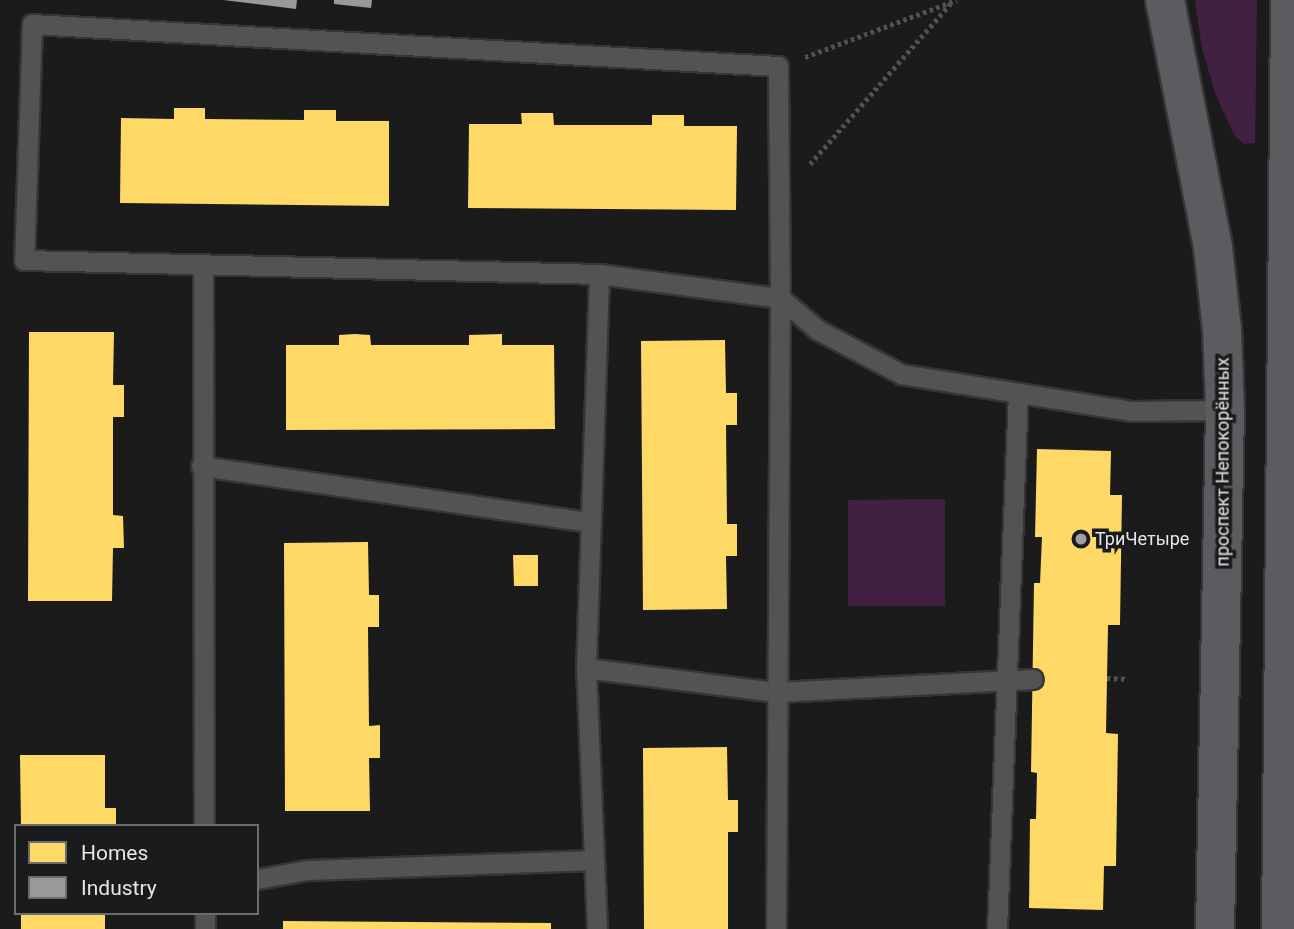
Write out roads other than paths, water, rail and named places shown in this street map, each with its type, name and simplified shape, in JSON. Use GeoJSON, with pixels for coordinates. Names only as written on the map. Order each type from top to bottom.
{"type":"FeatureCollection","features":[{"type":"Feature","properties":{"kind":"main road","name":"проспект Непокорённых"},"geometry":{"type":"LineString","coordinates":[[1165,0],[1213,248],[1225,410],[1215,929]]}},
{"type":"Feature","properties":{"kind":"main road"},"geometry":{"type":"LineString","coordinates":[[1281,929],[1290,0]]}},
{"type":"Feature","properties":{"kind":"lane"},"geometry":{"type":"LineString","coordinates":[[776,929],[780,298],[778,66],[32,24],[23,260],[203,267],[599,274],[780,298],[818,330],[901,374],[1132,411],[1225,410]]}},
{"type":"Feature","properties":{"kind":"lane"},"geometry":{"type":"LineString","coordinates":[[203,267],[201,466],[204,824]]}},
{"type":"Feature","properties":{"kind":"lane"},"geometry":{"type":"LineString","coordinates":[[597,929],[586,668],[599,274]]}},
{"type":"Feature","properties":{"kind":"lane"},"geometry":{"type":"LineString","coordinates":[[997,929],[1017,393]]}},
{"type":"Feature","properties":{"kind":"lane"},"geometry":{"type":"LineString","coordinates":[[201,466],[591,522]]}},
{"type":"Feature","properties":{"kind":"lane"},"geometry":{"type":"LineString","coordinates":[[586,668],[776,692],[1032,679]]}},
{"type":"Feature","properties":{"kind":"lane"},"geometry":{"type":"LineString","coordinates":[[259,879],[308,870],[594,860]]}},
{"type":"Feature","properties":{"kind":"place","name":"ТриЧетыре"},"geometry":{"type":"Point","coordinates":[1081,539]}}]}
